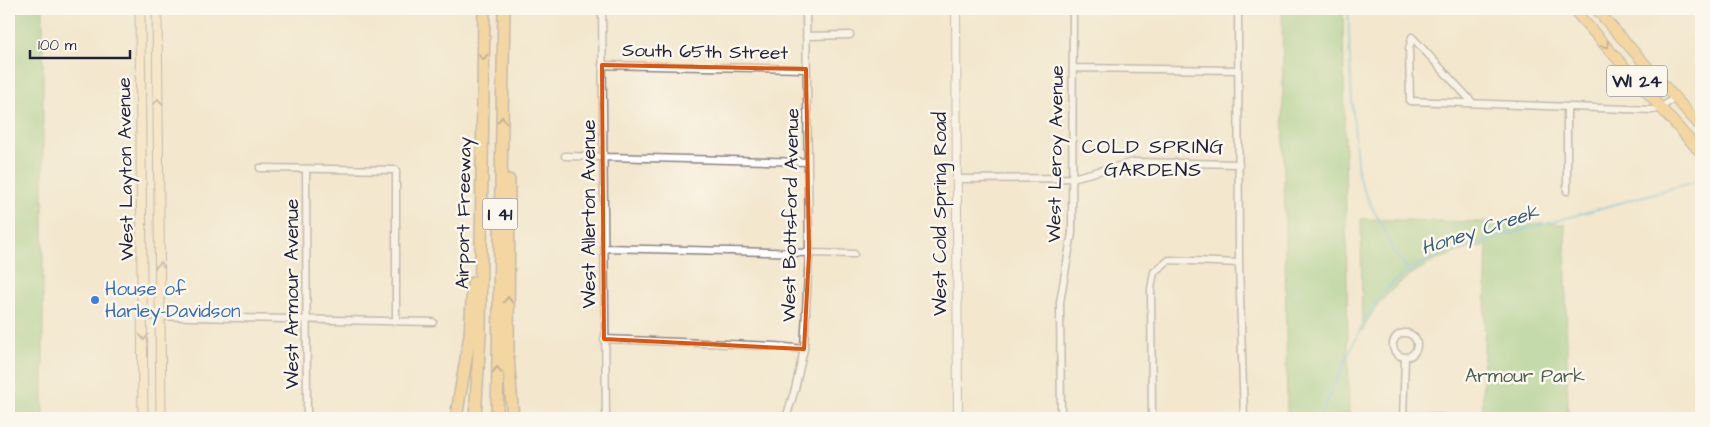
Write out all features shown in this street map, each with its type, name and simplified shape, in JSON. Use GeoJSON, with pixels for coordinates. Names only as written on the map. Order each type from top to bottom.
{"type":"FeatureCollection","features":[{"type":"Feature","properties":{"kind":"highway","name":"Airport Freeway"},"geometry":{"type":"LineString","coordinates":[[474,418],[480,334],[484,9]]}},
{"type":"Feature","properties":{"kind":"highway","name":"Airport Freeway"},"geometry":{"type":"LineString","coordinates":[[498,418],[504,9]]}},
{"type":"Feature","properties":{"kind":"highway"},"geometry":{"type":"LineString","coordinates":[[502,150],[509,170],[508,356],[513,418]]}},
{"type":"Feature","properties":{"kind":"highway"},"geometry":{"type":"LineString","coordinates":[[456,418],[466,362],[471,316],[474,205],[481,188]]}},
{"type":"Feature","properties":{"kind":"main road","name":"West Layton Avenue"},"geometry":{"type":"LineString","coordinates":[[140,9],[144,418]]}},
{"type":"Feature","properties":{"kind":"main road","name":"West Layton Avenue"},"geometry":{"type":"LineString","coordinates":[[157,9],[161,418]]}},
{"type":"Feature","properties":{"kind":"main road","name":"WI 24"},"geometry":{"type":"LineString","coordinates":[[1573,9],[1701,153]]}},
{"type":"Feature","properties":{"kind":"main road","name":"WI 24"},"geometry":{"type":"LineString","coordinates":[[1596,9],[1701,127]]}},
{"type":"Feature","properties":{"kind":"street","name":"West Allerton Avenue"},"geometry":{"type":"LineString","coordinates":[[602,9],[606,418]]}},
{"type":"Feature","properties":{"kind":"street","name":"West Bottsford Avenue"},"geometry":{"type":"LineString","coordinates":[[786,418],[804,350],[809,254],[806,9]]}},
{"type":"Feature","properties":{"kind":"street","name":"West Cold Spring Road"},"geometry":{"type":"LineString","coordinates":[[956,9],[958,418]]}},
{"type":"Feature","properties":{"kind":"street","name":"West Leroy Avenue"},"geometry":{"type":"LineString","coordinates":[[1061,418],[1060,302],[1072,234],[1072,9]]}},
{"type":"Feature","properties":{"kind":"street"},"geometry":{"type":"LineString","coordinates":[[1238,9],[1239,263],[1244,418]]}},
{"type":"Feature","properties":{"kind":"street"},"geometry":{"type":"LineString","coordinates":[[806,36],[850,35]]}},
{"type":"Feature","properties":{"kind":"street"},"geometry":{"type":"LineString","coordinates":[[1473,102],[1412,37],[1409,50],[1410,101],[1653,110],[1661,108],[1675,97]]}},
{"type":"Feature","properties":{"kind":"street","name":"South 65th Street"},"geometry":{"type":"LineString","coordinates":[[602,65],[806,70]]}},
{"type":"Feature","properties":{"kind":"street"},"geometry":{"type":"LineString","coordinates":[[1073,68],[1238,70]]}},
{"type":"Feature","properties":{"kind":"street"},"geometry":{"type":"LineString","coordinates":[[1567,107],[1567,191]]}},
{"type":"Feature","properties":{"kind":"street"},"geometry":{"type":"LineString","coordinates":[[565,156],[808,162]]}},
{"type":"Feature","properties":{"kind":"street"},"geometry":{"type":"LineString","coordinates":[[957,178],[1072,178],[1134,162],[1239,164]]}},
{"type":"Feature","properties":{"kind":"street"},"geometry":{"type":"LineString","coordinates":[[260,168],[396,170],[396,320]]}},
{"type":"Feature","properties":{"kind":"street","name":"West Armour Avenue"},"geometry":{"type":"LineString","coordinates":[[306,169],[307,418]]}},
{"type":"Feature","properties":{"kind":"street"},"geometry":{"type":"LineString","coordinates":[[604,248],[854,254]]}},
{"type":"Feature","properties":{"kind":"street"},"geometry":{"type":"LineString","coordinates":[[1152,418],[1151,289],[1154,272],[1169,260],[1239,263]]}},
{"type":"Feature","properties":{"kind":"street"},"geometry":{"type":"LineString","coordinates":[[144,316],[433,322]]}},
{"type":"Feature","properties":{"kind":"street"},"geometry":{"type":"LineString","coordinates":[[604,339],[776,346],[804,350]]}},
{"type":"Feature","properties":{"kind":"street"},"geometry":{"type":"LineString","coordinates":[[1403,418],[1405,358]]}},
{"type":"Feature","properties":{"kind":"highlighted area"},"geometry":{"type":"Polygon","coordinates":[[[602,65],[806,69],[809,254],[804,349],[604,339],[602,65]]]}},
{"type":"Feature","properties":{"kind":"green space"},"geometry":{"type":"Polygon","coordinates":[[[9,9],[43,9],[43,418],[9,418],[9,9]]]}},
{"type":"Feature","properties":{"kind":"green space"},"geometry":{"type":"Polygon","coordinates":[[[1282,9],[1343,9],[1349,418],[1287,418],[1282,9]]]}},
{"type":"Feature","properties":{"kind":"green space","name":"Armour Park"},"geometry":{"type":"Polygon","coordinates":[[[1361,219],[1565,224],[1568,418],[1416,418],[1411,415],[1482,417],[1487,245],[1471,248],[1440,259],[1425,266],[1398,284],[1372,314],[1362,332],[1361,219]]]}},
{"type":"Feature","properties":{"kind":"waterway"},"geometry":{"type":"LineString","coordinates":[[1348,9],[1351,87],[1358,175],[1393,251],[1408,270]]}},
{"type":"Feature","properties":{"kind":"waterway","name":"Honey Creek"},"geometry":{"type":"LineString","coordinates":[[1319,418],[1364,320],[1387,289],[1404,274],[1434,257],[1456,249],[1701,180]]}},
{"type":"Feature","properties":{"kind":"place","name":"House of Harley-Davidson"},"geometry":{"type":"Point","coordinates":[95,300]}},
{"type":"Feature","properties":{"kind":"district","name":"COLD SPRING GARDENS"},"geometry":{"type":"Point","coordinates":[1153,158]}}]}
